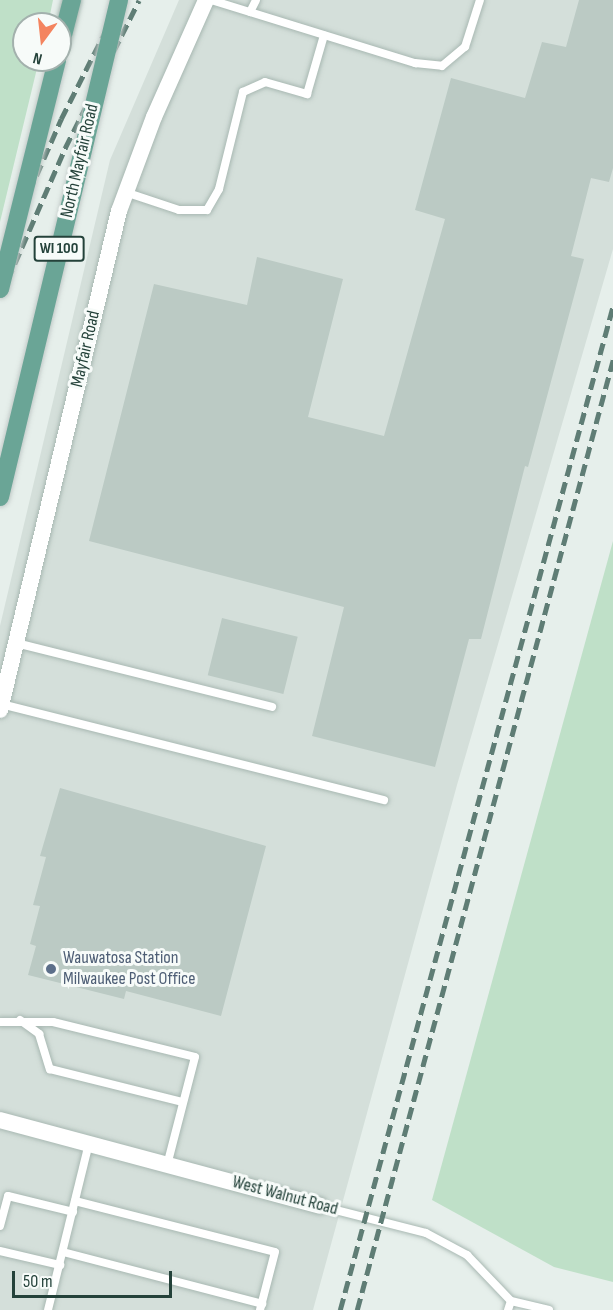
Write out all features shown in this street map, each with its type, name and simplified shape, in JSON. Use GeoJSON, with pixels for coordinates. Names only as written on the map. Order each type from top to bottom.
{"type":"FeatureCollection","features":[{"type":"Feature","properties":{"kind":"main road","name":"North Mayfair Road"},"geometry":{"type":"LineString","coordinates":[[0,497],[119,0]]}},
{"type":"Feature","properties":{"kind":"main road","name":"WI 100"},"geometry":{"type":"LineString","coordinates":[[0,289],[54,72]]}},
{"type":"Feature","properties":{"kind":"street","name":"Mayfair Road"},"geometry":{"type":"LineString","coordinates":[[1,707],[125,192],[167,85],[206,0]]}},
{"type":"Feature","properties":{"kind":"street","name":"West Walnut Road"},"geometry":{"type":"LineString","coordinates":[[0,1120],[320,1206]]}},
{"type":"Feature","properties":{"kind":"lane"},"geometry":{"type":"LineString","coordinates":[[211,0],[415,63],[442,66],[465,47],[480,0]]}},
{"type":"Feature","properties":{"kind":"lane"},"geometry":{"type":"LineString","coordinates":[[250,12],[256,0]]}},
{"type":"Feature","properties":{"kind":"lane"},"geometry":{"type":"LineString","coordinates":[[125,192],[179,210],[207,210],[219,189],[243,92],[265,82],[307,94],[324,35]]}},
{"type":"Feature","properties":{"kind":"lane"},"geometry":{"type":"LineString","coordinates":[[16,643],[273,707]]}},
{"type":"Feature","properties":{"kind":"lane"},"geometry":{"type":"LineString","coordinates":[[1,707],[384,800]]}},
{"type":"Feature","properties":{"kind":"lane"},"geometry":{"type":"LineString","coordinates":[[19,1020],[39,1034],[50,1069],[182,1102]]}},
{"type":"Feature","properties":{"kind":"lane"},"geometry":{"type":"LineString","coordinates":[[0,1022],[19,1020],[53,1022],[195,1057],[167,1165]]}},
{"type":"Feature","properties":{"kind":"lane"},"geometry":{"type":"LineString","coordinates":[[60,1310],[49,1309],[89,1143]]}},
{"type":"Feature","properties":{"kind":"lane"},"geometry":{"type":"LineString","coordinates":[[0,1226],[8,1196],[73,1212]]}},
{"type":"Feature","properties":{"kind":"lane"},"geometry":{"type":"LineString","coordinates":[[63,1252],[261,1307],[275,1252],[75,1201]]}},
{"type":"Feature","properties":{"kind":"lane","name":"West Walnut Road"},"geometry":{"type":"LineString","coordinates":[[320,1206],[426,1233],[467,1255],[509,1305],[549,1310]]}},
{"type":"Feature","properties":{"kind":"lane"},"geometry":{"type":"LineString","coordinates":[[0,1251],[60,1265]]}},
{"type":"Feature","properties":{"kind":"shaded area"},"geometry":{"type":"Polygon","coordinates":[[[179,0],[613,0],[613,249],[457,785],[313,1310],[0,1310],[0,626],[110,160],[179,0]]]}},
{"type":"Feature","properties":{"kind":"green space"},"geometry":{"type":"Polygon","coordinates":[[[0,0],[53,0],[50,12],[12,12],[12,72],[36,72],[0,222],[0,0]]]}},
{"type":"Feature","properties":{"kind":"green space"},"geometry":{"type":"Polygon","coordinates":[[[613,541],[613,1282],[554,1267],[432,1200],[613,541]]]}},
{"type":"Feature","properties":{"kind":"building"},"geometry":{"type":"Polygon","coordinates":[[[579,0],[613,0],[613,168],[609,182],[591,178],[571,256],[584,259],[528,467],[525,466],[481,639],[469,639],[435,767],[312,736],[344,607],[89,541],[154,284],[247,305],[257,257],[343,279],[308,417],[384,436],[445,219],[415,210],[451,78],[525,98],[542,42],[566,47],[579,0]]]}},
{"type":"Feature","properties":{"kind":"building"},"geometry":{"type":"Polygon","coordinates":[[[222,618],[298,637],[283,694],[208,675],[222,618]]]}},
{"type":"Feature","properties":{"kind":"building"},"geometry":{"type":"Polygon","coordinates":[[[60,788],[266,846],[221,1016],[126,991],[124,999],[28,975],[36,946],[30,944],[40,906],[33,905],[46,857],[40,856],[60,788]]]}},
{"type":"Feature","properties":{"kind":"railway"},"geometry":{"type":"LineString","coordinates":[[0,258],[61,119],[121,0]]}},
{"type":"Feature","properties":{"kind":"railway"},"geometry":{"type":"LineString","coordinates":[[0,297],[65,148],[139,0]]}},
{"type":"Feature","properties":{"kind":"railway"},"geometry":{"type":"LineString","coordinates":[[340,1310],[613,306]]}},
{"type":"Feature","properties":{"kind":"railway"},"geometry":{"type":"LineString","coordinates":[[357,1310],[613,360]]}},
{"type":"Feature","properties":{"kind":"place","name":"Wauwatosa Station Milwaukee Post Office"},"geometry":{"type":"Point","coordinates":[51,969]}}]}
